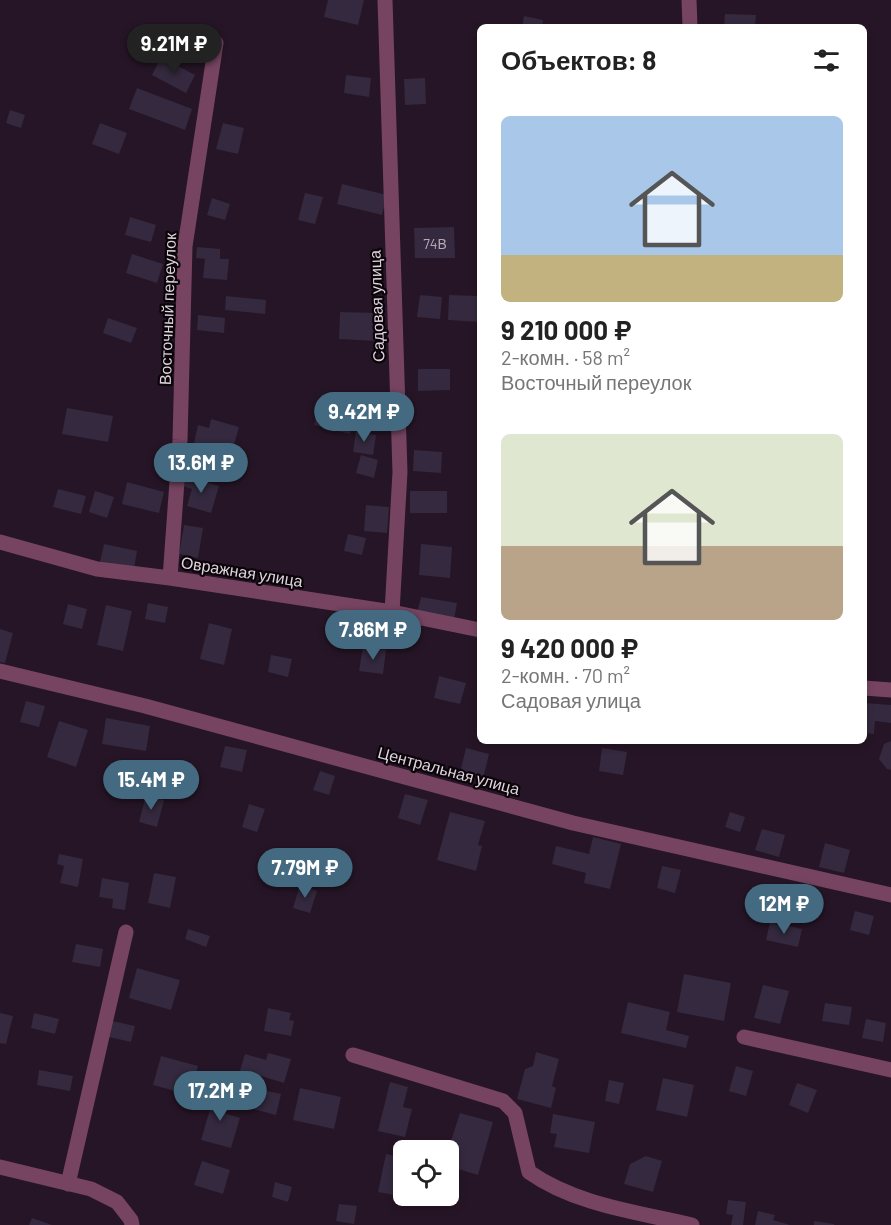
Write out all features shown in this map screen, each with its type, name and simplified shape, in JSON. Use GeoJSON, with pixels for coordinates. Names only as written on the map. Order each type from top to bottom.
{"type":"FeatureCollection","features":[{"type":"Feature","properties":{"kind":"street","name":"Садовая улица"},"geometry":{"type":"LineString","coordinates":[[385,0],[400,472],[392,612]]}},
{"type":"Feature","properties":{"kind":"street"},"geometry":{"type":"LineString","coordinates":[[689,0],[690,24]]}},
{"type":"Feature","properties":{"kind":"street","name":"Восточный переулок"},"geometry":{"type":"LineString","coordinates":[[170,578],[180,440],[185,246],[216,44]]}},
{"type":"Feature","properties":{"kind":"street","name":"Овражная улица"},"geometry":{"type":"LineString","coordinates":[[0,542],[97,569],[392,612],[477,629]]}},
{"type":"Feature","properties":{"kind":"street","name":"Центральная улица"},"geometry":{"type":"LineString","coordinates":[[0,671],[145,706],[573,823],[891,895]]}},
{"type":"Feature","properties":{"kind":"street"},"geometry":{"type":"LineString","coordinates":[[867,688],[891,690]]}},
{"type":"Feature","properties":{"kind":"street"},"geometry":{"type":"LineString","coordinates":[[68,1184],[126,932]]}},
{"type":"Feature","properties":{"kind":"street"},"geometry":{"type":"LineString","coordinates":[[744,1036],[891,1070]]}},
{"type":"Feature","properties":{"kind":"street"},"geometry":{"type":"LineString","coordinates":[[353,1054],[502,1101],[514,1113],[529,1172],[562,1192],[608,1206],[692,1225]]}},
{"type":"Feature","properties":{"kind":"street"},"geometry":{"type":"LineString","coordinates":[[0,1167],[91,1189],[117,1202],[131,1220],[132,1225]]}},
{"type":"Feature","properties":{"kind":"building"},"geometry":{"type":"Polygon","coordinates":[[[328,0],[364,0],[358,25],[324,17],[328,0]]]}},
{"type":"Feature","properties":{"kind":"building"},"geometry":{"type":"Polygon","coordinates":[[[725,14],[756,15],[755,24],[724,24],[725,14]]]}},
{"type":"Feature","properties":{"kind":"building"},"geometry":{"type":"Polygon","coordinates":[[[524,16],[543,20],[542,24],[523,24],[524,16]]]}},
{"type":"Feature","properties":{"kind":"building"},"geometry":{"type":"Polygon","coordinates":[[[161,57],[195,75],[186,93],[152,75],[161,57]]]}},
{"type":"Feature","properties":{"kind":"building"},"geometry":{"type":"Polygon","coordinates":[[[346,75],[371,78],[369,97],[344,93],[346,75]]]}},
{"type":"Feature","properties":{"kind":"building"},"geometry":{"type":"Polygon","coordinates":[[[425,78],[426,104],[405,105],[404,79],[425,78]]]}},
{"type":"Feature","properties":{"kind":"building"},"geometry":{"type":"Polygon","coordinates":[[[137,88],[192,109],[185,130],[129,109],[137,88]]]}},
{"type":"Feature","properties":{"kind":"building"},"geometry":{"type":"Polygon","coordinates":[[[10,110],[25,115],[21,128],[6,123],[10,110]]]}},
{"type":"Feature","properties":{"kind":"building"},"geometry":{"type":"Polygon","coordinates":[[[100,123],[127,133],[119,154],[92,144],[100,123]]]}},
{"type":"Feature","properties":{"kind":"building"},"geometry":{"type":"Polygon","coordinates":[[[223,123],[244,128],[238,154],[216,149],[223,123]]]}},
{"type":"Feature","properties":{"kind":"building"},"geometry":{"type":"Polygon","coordinates":[[[342,184],[387,195],[382,215],[337,204],[342,184]]]}},
{"type":"Feature","properties":{"kind":"building"},"geometry":{"type":"Polygon","coordinates":[[[305,193],[323,197],[315,224],[298,220],[305,193]]]}},
{"type":"Feature","properties":{"kind":"building"},"geometry":{"type":"Polygon","coordinates":[[[212,198],[230,204],[225,220],[207,215],[212,198]]]}},
{"type":"Feature","properties":{"kind":"building"},"geometry":{"type":"Polygon","coordinates":[[[130,217],[156,225],[151,242],[125,235],[130,217]]]}},
{"type":"Feature","properties":{"kind":"building"},"geometry":{"type":"Polygon","coordinates":[[[454,227],[455,258],[415,258],[414,228],[454,227]]]}},
{"type":"Feature","properties":{"kind":"building"},"geometry":{"type":"Polygon","coordinates":[[[197,247],[220,249],[220,259],[229,259],[227,280],[203,278],[205,259],[196,258],[197,247]]]}},
{"type":"Feature","properties":{"kind":"building"},"geometry":{"type":"Polygon","coordinates":[[[132,254],[163,264],[157,283],[126,273],[132,254]]]}},
{"type":"Feature","properties":{"kind":"building"},"geometry":{"type":"Polygon","coordinates":[[[420,295],[442,297],[440,319],[417,317],[420,295]]]}},
{"type":"Feature","properties":{"kind":"building"},"geometry":{"type":"Polygon","coordinates":[[[449,295],[477,296],[477,322],[448,320],[449,295]]]}},
{"type":"Feature","properties":{"kind":"building"},"geometry":{"type":"Polygon","coordinates":[[[226,296],[266,300],[265,314],[225,310],[226,296]]]}},
{"type":"Feature","properties":{"kind":"building"},"geometry":{"type":"Polygon","coordinates":[[[340,312],[377,313],[376,341],[339,339],[340,312]]]}},
{"type":"Feature","properties":{"kind":"building"},"geometry":{"type":"Polygon","coordinates":[[[198,315],[225,318],[224,333],[197,330],[198,315]]]}},
{"type":"Feature","properties":{"kind":"building"},"geometry":{"type":"Polygon","coordinates":[[[108,318],[137,328],[131,343],[103,333],[108,318]]]}},
{"type":"Feature","properties":{"kind":"building"},"geometry":{"type":"Polygon","coordinates":[[[418,369],[450,369],[450,390],[418,391],[418,369]]]}},
{"type":"Feature","properties":{"kind":"building"},"geometry":{"type":"Polygon","coordinates":[[[320,400],[356,409],[350,434],[314,425],[320,400]]]}},
{"type":"Feature","properties":{"kind":"building"},"geometry":{"type":"Polygon","coordinates":[[[67,408],[113,416],[108,442],[62,434],[67,408]]]}},
{"type":"Feature","properties":{"kind":"building"},"geometry":{"type":"Polygon","coordinates":[[[211,419],[239,427],[232,452],[194,443],[198,425],[209,428],[211,419]]]}},
{"type":"Feature","properties":{"kind":"building"},"geometry":{"type":"Polygon","coordinates":[[[356,432],[376,435],[373,455],[353,452],[356,432]]]}},
{"type":"Feature","properties":{"kind":"building"},"geometry":{"type":"Polygon","coordinates":[[[414,450],[442,452],[441,473],[413,471],[414,450]]]}},
{"type":"Feature","properties":{"kind":"building"},"geometry":{"type":"Polygon","coordinates":[[[361,455],[378,460],[374,478],[356,473],[361,455]]]}},
{"type":"Feature","properties":{"kind":"building"},"geometry":{"type":"Polygon","coordinates":[[[186,476],[219,486],[211,513],[187,506],[192,489],[183,486],[186,476]]]}},
{"type":"Feature","properties":{"kind":"building"},"geometry":{"type":"Polygon","coordinates":[[[127,482],[164,492],[159,513],[122,504],[127,482]]]}},
{"type":"Feature","properties":{"kind":"building"},"geometry":{"type":"Polygon","coordinates":[[[58,489],[86,496],[81,514],[53,507],[58,489]]]}},
{"type":"Feature","properties":{"kind":"building"},"geometry":{"type":"Polygon","coordinates":[[[95,491],[114,497],[107,518],[89,512],[95,491]]]}},
{"type":"Feature","properties":{"kind":"building"},"geometry":{"type":"Polygon","coordinates":[[[410,491],[447,491],[447,513],[410,513],[410,491]]]}},
{"type":"Feature","properties":{"kind":"building"},"geometry":{"type":"Polygon","coordinates":[[[366,505],[389,507],[387,533],[364,531],[366,505]]]}},
{"type":"Feature","properties":{"kind":"building"},"geometry":{"type":"Polygon","coordinates":[[[184,525],[203,528],[198,558],[179,554],[184,525]]]}},
{"type":"Feature","properties":{"kind":"building"},"geometry":{"type":"Polygon","coordinates":[[[348,534],[366,538],[362,555],[344,551],[348,534]]]}},
{"type":"Feature","properties":{"kind":"building"},"geometry":{"type":"Polygon","coordinates":[[[104,544],[137,551],[134,569],[100,562],[104,544]]]}},
{"type":"Feature","properties":{"kind":"building"},"geometry":{"type":"Polygon","coordinates":[[[421,544],[452,547],[450,578],[419,575],[421,544]]]}},
{"type":"Feature","properties":{"kind":"building"},"geometry":{"type":"Polygon","coordinates":[[[421,597],[457,603],[454,620],[417,613],[421,597]]]}},
{"type":"Feature","properties":{"kind":"building"},"geometry":{"type":"Polygon","coordinates":[[[148,603],[168,607],[165,623],[145,619],[148,603]]]}},
{"type":"Feature","properties":{"kind":"building"},"geometry":{"type":"Polygon","coordinates":[[[68,604],[87,609],[82,629],[63,624],[68,604]]]}},
{"type":"Feature","properties":{"kind":"building"},"geometry":{"type":"Polygon","coordinates":[[[106,605],[132,611],[123,651],[97,645],[106,605]]]}},
{"type":"Feature","properties":{"kind":"building"},"geometry":{"type":"Polygon","coordinates":[[[209,623],[232,629],[224,665],[200,659],[209,623]]]}},
{"type":"Feature","properties":{"kind":"building"},"geometry":{"type":"Polygon","coordinates":[[[0,629],[13,633],[5,663],[0,662],[0,629]]]}},
{"type":"Feature","properties":{"kind":"building"},"geometry":{"type":"Polygon","coordinates":[[[363,647],[386,650],[383,674],[359,671],[363,647]]]}},
{"type":"Feature","properties":{"kind":"building"},"geometry":{"type":"Polygon","coordinates":[[[271,655],[292,659],[288,677],[268,672],[271,655]]]}},
{"type":"Feature","properties":{"kind":"building"},"geometry":{"type":"Polygon","coordinates":[[[439,676],[466,683],[460,704],[434,698],[439,676]]]}},
{"type":"Feature","properties":{"kind":"building"},"geometry":{"type":"Polygon","coordinates":[[[26,701],[45,706],[39,727],[20,722],[26,701]]]}},
{"type":"Feature","properties":{"kind":"building"},"geometry":{"type":"Polygon","coordinates":[[[867,703],[891,705],[891,723],[875,721],[874,734],[867,733],[867,703]]]}},
{"type":"Feature","properties":{"kind":"building"},"geometry":{"type":"Polygon","coordinates":[[[106,718],[150,726],[146,751],[102,744],[106,718]]]}},
{"type":"Feature","properties":{"kind":"building"},"geometry":{"type":"Polygon","coordinates":[[[59,721],[88,730],[76,767],[47,757],[59,721]]]}},
{"type":"Feature","properties":{"kind":"building"},"geometry":{"type":"Polygon","coordinates":[[[891,741],[891,770],[887,769],[879,759],[884,744],[891,741]]]}},
{"type":"Feature","properties":{"kind":"building"},"geometry":{"type":"Polygon","coordinates":[[[225,746],[247,750],[242,772],[220,767],[225,746]]]}},
{"type":"Feature","properties":{"kind":"building"},"geometry":{"type":"Polygon","coordinates":[[[466,748],[489,754],[483,779],[460,773],[466,748]]]}},
{"type":"Feature","properties":{"kind":"building"},"geometry":{"type":"Polygon","coordinates":[[[602,748],[627,752],[623,775],[599,771],[602,748]]]}},
{"type":"Feature","properties":{"kind":"building"},"geometry":{"type":"Polygon","coordinates":[[[320,771],[335,776],[329,795],[313,790],[320,771]]]}},
{"type":"Feature","properties":{"kind":"building"},"geometry":{"type":"Polygon","coordinates":[[[405,794],[428,800],[420,825],[398,818],[405,794]]]}},
{"type":"Feature","properties":{"kind":"building"},"geometry":{"type":"Polygon","coordinates":[[[146,795],[164,800],[157,827],[139,822],[146,795]]]}},
{"type":"Feature","properties":{"kind":"building"},"geometry":{"type":"Polygon","coordinates":[[[249,804],[265,809],[257,832],[242,827],[249,804]]]}},
{"type":"Feature","properties":{"kind":"building"},"geometry":{"type":"Polygon","coordinates":[[[450,812],[485,821],[478,845],[482,846],[476,871],[437,860],[450,812]]]}},
{"type":"Feature","properties":{"kind":"building"},"geometry":{"type":"Polygon","coordinates":[[[730,812],[745,817],[740,832],[725,827],[730,812]]]}},
{"type":"Feature","properties":{"kind":"building"},"geometry":{"type":"Polygon","coordinates":[[[762,829],[785,835],[779,857],[755,850],[762,829]]]}},
{"type":"Feature","properties":{"kind":"building"},"geometry":{"type":"Polygon","coordinates":[[[593,837],[621,844],[610,889],[584,883],[586,873],[552,864],[556,846],[589,854],[593,837]]]}},
{"type":"Feature","properties":{"kind":"building"},"geometry":{"type":"Polygon","coordinates":[[[825,843],[850,850],[844,873],[819,867],[825,843]]]}},
{"type":"Feature","properties":{"kind":"building"},"geometry":{"type":"Polygon","coordinates":[[[59,854],[83,859],[78,887],[60,883],[64,866],[57,864],[59,854]]]}},
{"type":"Feature","properties":{"kind":"building"},"geometry":{"type":"Polygon","coordinates":[[[662,866],[681,870],[675,893],[657,888],[662,866]]]}},
{"type":"Feature","properties":{"kind":"building"},"geometry":{"type":"Polygon","coordinates":[[[154,873],[176,877],[170,908],[148,903],[154,873]]]}},
{"type":"Feature","properties":{"kind":"building"},"geometry":{"type":"Polygon","coordinates":[[[102,878],[129,883],[125,910],[112,908],[113,899],[99,897],[102,878]]]}},
{"type":"Feature","properties":{"kind":"building"},"geometry":{"type":"Polygon","coordinates":[[[300,885],[317,891],[310,913],[293,908],[300,885]]]}},
{"type":"Feature","properties":{"kind":"building"},"geometry":{"type":"Polygon","coordinates":[[[855,911],[874,916],[869,935],[850,930],[855,911]]]}},
{"type":"Feature","properties":{"kind":"building"},"geometry":{"type":"Polygon","coordinates":[[[770,922],[802,929],[798,947],[766,940],[770,922]]]}},
{"type":"Feature","properties":{"kind":"building"},"geometry":{"type":"Polygon","coordinates":[[[188,929],[210,936],[206,947],[185,939],[188,929]]]}},
{"type":"Feature","properties":{"kind":"building"},"geometry":{"type":"Polygon","coordinates":[[[76,944],[103,949],[100,967],[72,962],[76,944]]]}},
{"type":"Feature","properties":{"kind":"building"},"geometry":{"type":"Polygon","coordinates":[[[137,968],[180,980],[171,1010],[129,998],[137,968]]]}},
{"type":"Feature","properties":{"kind":"building"},"geometry":{"type":"Polygon","coordinates":[[[684,974],[731,983],[724,1021],[677,1012],[684,974]]]}},
{"type":"Feature","properties":{"kind":"building"},"geometry":{"type":"Polygon","coordinates":[[[763,985],[789,991],[780,1024],[754,1018],[763,985]]]}},
{"type":"Feature","properties":{"kind":"building"},"geometry":{"type":"Polygon","coordinates":[[[628,1002],[670,1012],[666,1030],[689,1036],[686,1048],[621,1033],[628,1002]]]}},
{"type":"Feature","properties":{"kind":"building"},"geometry":{"type":"Polygon","coordinates":[[[825,1003],[852,1007],[849,1025],[822,1021],[825,1003]]]}},
{"type":"Feature","properties":{"kind":"building"},"geometry":{"type":"Polygon","coordinates":[[[268,1008],[291,1013],[289,1020],[294,1021],[291,1036],[264,1031],[268,1008]]]}},
{"type":"Feature","properties":{"kind":"building"},"geometry":{"type":"Polygon","coordinates":[[[0,1013],[13,1016],[6,1044],[0,1043],[0,1013]]]}},
{"type":"Feature","properties":{"kind":"building"},"geometry":{"type":"Polygon","coordinates":[[[34,1013],[59,1019],[55,1034],[31,1028],[34,1013]]]}},
{"type":"Feature","properties":{"kind":"building"},"geometry":{"type":"Polygon","coordinates":[[[866,1019],[886,1023],[883,1042],[862,1038],[866,1019]]]}},
{"type":"Feature","properties":{"kind":"building"},"geometry":{"type":"Polygon","coordinates":[[[112,1021],[135,1026],[131,1042],[109,1037],[112,1021]]]}},
{"type":"Feature","properties":{"kind":"building"},"geometry":{"type":"Polygon","coordinates":[[[536,1052],[559,1059],[552,1086],[556,1088],[551,1108],[517,1099],[525,1069],[533,1066],[536,1052]]]}},
{"type":"Feature","properties":{"kind":"building"},"geometry":{"type":"Polygon","coordinates":[[[268,1053],[291,1059],[284,1083],[261,1076],[258,1083],[238,1077],[245,1054],[266,1060],[268,1053]]]}},
{"type":"Feature","properties":{"kind":"building"},"geometry":{"type":"Polygon","coordinates":[[[161,1056],[198,1066],[190,1095],[153,1085],[161,1056]]]}},
{"type":"Feature","properties":{"kind":"building"},"geometry":{"type":"Polygon","coordinates":[[[736,1066],[753,1071],[746,1096],[729,1091],[736,1066]]]}},
{"type":"Feature","properties":{"kind":"building"},"geometry":{"type":"Polygon","coordinates":[[[39,1070],[73,1076],[70,1091],[37,1085],[39,1070]]]}},
{"type":"Feature","properties":{"kind":"building"},"geometry":{"type":"Polygon","coordinates":[[[663,1078],[694,1085],[687,1117],[656,1110],[663,1078]]]}},
{"type":"Feature","properties":{"kind":"building"},"geometry":{"type":"Polygon","coordinates":[[[609,1080],[624,1083],[619,1104],[605,1101],[609,1080]]]}},
{"type":"Feature","properties":{"kind":"building"},"geometry":{"type":"Polygon","coordinates":[[[390,1082],[408,1087],[403,1107],[412,1109],[405,1137],[378,1131],[390,1082]]]}},
{"type":"Feature","properties":{"kind":"building"},"geometry":{"type":"Polygon","coordinates":[[[797,1083],[817,1090],[808,1113],[789,1105],[797,1083]]]}},
{"type":"Feature","properties":{"kind":"building"},"geometry":{"type":"Polygon","coordinates":[[[300,1088],[341,1097],[334,1129],[293,1120],[300,1088]]]}},
{"type":"Feature","properties":{"kind":"building"},"geometry":{"type":"Polygon","coordinates":[[[216,1089],[230,1093],[224,1113],[240,1118],[231,1148],[201,1140],[216,1089]]]}},
{"type":"Feature","properties":{"kind":"building"},"geometry":{"type":"Polygon","coordinates":[[[258,1089],[281,1094],[276,1115],[253,1109],[258,1089]]]}},
{"type":"Feature","properties":{"kind":"building"},"geometry":{"type":"Polygon","coordinates":[[[460,1113],[493,1122],[478,1175],[459,1169],[459,1140],[451,1140],[460,1113]]]}},
{"type":"Feature","properties":{"kind":"building"},"geometry":{"type":"Polygon","coordinates":[[[553,1114],[595,1122],[589,1153],[554,1147],[557,1134],[550,1133],[553,1114]]]}},
{"type":"Feature","properties":{"kind":"building"},"geometry":{"type":"Polygon","coordinates":[[[386,1154],[393,1156],[393,1195],[378,1192],[386,1154]]]}},
{"type":"Feature","properties":{"kind":"building"},"geometry":{"type":"Polygon","coordinates":[[[646,1156],[662,1161],[653,1192],[624,1184],[630,1164],[646,1156]]]}},
{"type":"Feature","properties":{"kind":"building"},"geometry":{"type":"Polygon","coordinates":[[[202,1161],[230,1170],[223,1194],[194,1185],[202,1161]]]}},
{"type":"Feature","properties":{"kind":"building"},"geometry":{"type":"Polygon","coordinates":[[[275,1182],[292,1187],[288,1202],[272,1197],[275,1182]]]}},
{"type":"Feature","properties":{"kind":"building"},"geometry":{"type":"Polygon","coordinates":[[[728,1200],[746,1202],[743,1225],[731,1225],[733,1215],[726,1214],[728,1200]]]}},
{"type":"Feature","properties":{"kind":"building"},"geometry":{"type":"Polygon","coordinates":[[[339,1204],[357,1206],[354,1224],[336,1221],[339,1204]]]}},
{"type":"Feature","properties":{"kind":"building"},"geometry":{"type":"Polygon","coordinates":[[[758,1211],[775,1215],[773,1220],[790,1225],[755,1225],[758,1211]]]}},
{"type":"Feature","properties":{"kind":"building"},"geometry":{"type":"Polygon","coordinates":[[[32,1218],[52,1225],[29,1225],[32,1218]]]}},
{"type":"Feature","properties":{"kind":"building"},"geometry":{"type":"Polygon","coordinates":[[[814,1221],[834,1224],[834,1225],[814,1225],[814,1221]]]}}]}
